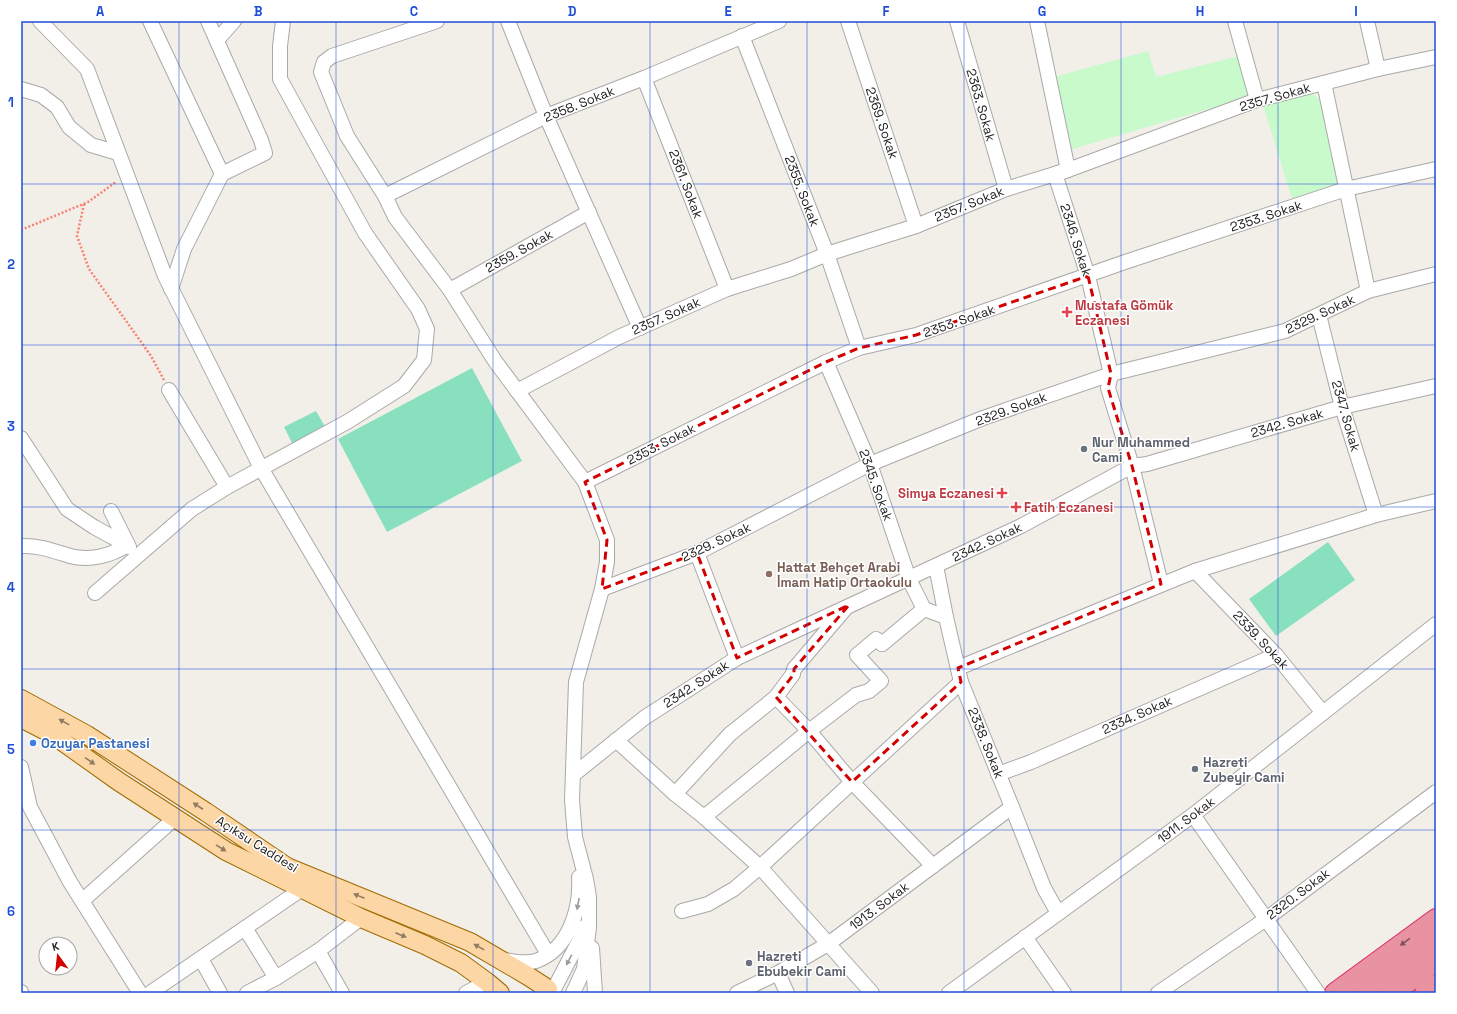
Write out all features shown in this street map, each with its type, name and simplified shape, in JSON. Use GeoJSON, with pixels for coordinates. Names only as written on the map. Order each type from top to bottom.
{"type":"FeatureCollection","features":[{"type":"Feature","properties":{"kind":"highway"},"geometry":{"type":"LineString","coordinates":[[1335,993],[1436,919]]}},
{"type":"Feature","properties":{"kind":"highway"},"geometry":{"type":"LineString","coordinates":[[1364,993],[1436,940]]}},
{"type":"Feature","properties":{"kind":"highway"},"geometry":{"type":"LineString","coordinates":[[1393,993],[1436,961]]}},
{"type":"Feature","properties":{"kind":"highway"},"geometry":{"type":"LineString","coordinates":[[1425,993],[1436,985]]}},
{"type":"Feature","properties":{"kind":"main road","name":"Açıksu Caddesi"},"geometry":{"type":"LineString","coordinates":[[21,698],[87,736],[206,812],[288,867],[470,942],[528,976],[548,992]]}},
{"type":"Feature","properties":{"kind":"main road","name":"Açıksu Caddesi"},"geometry":{"type":"LineString","coordinates":[[21,718],[52,734],[118,781],[226,851],[361,918],[425,945],[461,963],[494,987]]}},
{"type":"Feature","properties":{"kind":"street"},"geometry":{"type":"LineString","coordinates":[[40,21],[86,69],[96,91],[126,175],[165,276],[261,468],[548,954]]}},
{"type":"Feature","properties":{"kind":"street"},"geometry":{"type":"LineString","coordinates":[[150,21],[222,174]]}},
{"type":"Feature","properties":{"kind":"street"},"geometry":{"type":"LineString","coordinates":[[171,289],[184,248],[222,174],[265,153],[261,140],[208,21]]}},
{"type":"Feature","properties":{"kind":"street"},"geometry":{"type":"LineString","coordinates":[[217,40],[234,21]]}},
{"type":"Feature","properties":{"kind":"street"},"geometry":{"type":"LineString","coordinates":[[95,593],[192,510],[261,468],[347,422],[404,386],[424,360],[427,329],[418,309],[365,233],[280,79],[280,46],[283,21]]}},
{"type":"Feature","properties":{"kind":"street"},"geometry":{"type":"LineString","coordinates":[[437,21],[332,56],[324,62],[321,72],[347,136],[396,217],[450,290],[495,361],[585,482],[607,540],[607,562],[602,589],[576,682],[572,800],[579,900],[571,926],[564,938],[548,954],[536,961],[523,963],[502,960]]}},
{"type":"Feature","properties":{"kind":"street"},"geometry":{"type":"LineString","coordinates":[[508,21],[546,116],[640,328]]}},
{"type":"Feature","properties":{"kind":"street","name":"2358. Sokak"},"geometry":{"type":"LineString","coordinates":[[384,196],[546,116],[644,78],[779,21]]}},
{"type":"Feature","properties":{"kind":"street","name":"2369. Sokak"},"geometry":{"type":"LineString","coordinates":[[848,21],[916,226]]}},
{"type":"Feature","properties":{"kind":"street","name":"2363. Sokak"},"geometry":{"type":"LineString","coordinates":[[957,21],[1006,189]]}},
{"type":"Feature","properties":{"kind":"street"},"geometry":{"type":"LineString","coordinates":[[1037,21],[1068,170]]}},
{"type":"Feature","properties":{"kind":"street"},"geometry":{"type":"LineString","coordinates":[[1235,21],[1257,100]]}},
{"type":"Feature","properties":{"kind":"street"},"geometry":{"type":"LineString","coordinates":[[1367,21],[1378,69]]}},
{"type":"Feature","properties":{"kind":"street","name":"2355. Sokak"},"geometry":{"type":"LineString","coordinates":[[742,36],[827,254],[859,348]]}},
{"type":"Feature","properties":{"kind":"street","name":"2357. Sokak"},"geometry":{"type":"LineString","coordinates":[[517,391],[619,337],[727,289],[791,269],[827,254],[916,226],[1006,189],[1068,170],[1257,100],[1378,69],[1436,57]]}},
{"type":"Feature","properties":{"kind":"street","name":"2361. Sokak"},"geometry":{"type":"LineString","coordinates":[[644,78],[727,289]]}},
{"type":"Feature","properties":{"kind":"street"},"geometry":{"type":"LineString","coordinates":[[1324,83],[1368,291]]}},
{"type":"Feature","properties":{"kind":"street"},"geometry":{"type":"LineString","coordinates":[[21,89],[41,96],[57,107],[69,127],[91,145],[118,153]]}},
{"type":"Feature","properties":{"kind":"street","name":"2353. Sokak"},"geometry":{"type":"LineString","coordinates":[[585,482],[826,362],[859,348],[916,336],[1128,261],[1346,189],[1436,169]]}},
{"type":"Feature","properties":{"kind":"street","name":"2346. Sokak"},"geometry":{"type":"LineString","coordinates":[[1068,170],[1054,174],[1088,276],[1111,374],[1108,388],[1132,466],[1161,584]]}},
{"type":"Feature","properties":{"kind":"street","name":"2359. Sokak"},"geometry":{"type":"LineString","coordinates":[[450,290],[589,212]]}},
{"type":"Feature","properties":{"kind":"street","name":"2329. Sokak"},"geometry":{"type":"LineString","coordinates":[[602,589],[697,553],[870,464],[984,418],[1111,374],[1285,331],[1368,291],[1436,274]]}},
{"type":"Feature","properties":{"kind":"street","name":"2347. Sokak"},"geometry":{"type":"LineString","coordinates":[[1319,315],[1342,407],[1376,515]]}},
{"type":"Feature","properties":{"kind":"street","name":"2345. Sokak"},"geometry":{"type":"LineString","coordinates":[[826,362],[870,464],[909,579],[924,609]]}},
{"type":"Feature","properties":{"kind":"street","name":"2342. Sokak"},"geometry":{"type":"LineString","coordinates":[[572,775],[644,718],[737,658],[1021,526],[1132,466],[1147,464],[1342,407],[1436,386]]}},
{"type":"Feature","properties":{"kind":"street"},"geometry":{"type":"LineString","coordinates":[[169,390],[228,487]]}},
{"type":"Feature","properties":{"kind":"street"},"geometry":{"type":"LineString","coordinates":[[21,438],[67,509],[94,527],[127,545],[138,556]]}},
{"type":"Feature","properties":{"kind":"street"},"geometry":{"type":"LineString","coordinates":[[682,911],[708,904],[734,890],[852,782],[959,675],[1195,570],[1376,515],[1436,501]]}},
{"type":"Feature","properties":{"kind":"street"},"geometry":{"type":"LineString","coordinates":[[111,510],[127,545]]}},
{"type":"Feature","properties":{"kind":"street"},"geometry":{"type":"LineString","coordinates":[[21,546],[31,545],[72,556],[98,558],[122,549],[127,545]]}},
{"type":"Feature","properties":{"kind":"street"},"geometry":{"type":"LineString","coordinates":[[697,553],[737,658]]}},
{"type":"Feature","properties":{"kind":"street","name":"2338. Sokak"},"geometry":{"type":"LineString","coordinates":[[936,566],[959,675],[1044,888],[1058,913]]}},
{"type":"Feature","properties":{"kind":"street","name":"2339. Sokak"},"geometry":{"type":"LineString","coordinates":[[1195,570],[1276,655],[1323,713]]}},
{"type":"Feature","properties":{"kind":"street"},"geometry":{"type":"LineString","coordinates":[[675,794],[730,734],[776,697],[793,674],[794,669],[849,605]]}},
{"type":"Feature","properties":{"kind":"street"},"geometry":{"type":"LineString","coordinates":[[704,817],[809,731],[856,695],[869,691],[881,682],[857,655],[876,639],[882,644],[924,609],[946,617]]}},
{"type":"Feature","properties":{"kind":"street","name":"1911. Sokak"},"geometry":{"type":"LineString","coordinates":[[949,993],[1192,815],[1436,624]]}},
{"type":"Feature","properties":{"kind":"street","name":"2334. Sokak"},"geometry":{"type":"LineString","coordinates":[[998,774],[1031,762],[1276,655]]}},
{"type":"Feature","properties":{"kind":"street"},"geometry":{"type":"LineString","coordinates":[[776,697],[809,731],[852,782],[933,866]]}},
{"type":"Feature","properties":{"kind":"street"},"geometry":{"type":"LineString","coordinates":[[616,740],[675,794],[704,817],[760,867],[872,993]]}},
{"type":"Feature","properties":{"kind":"street"},"geometry":{"type":"LineString","coordinates":[[21,766],[26,808],[70,882],[140,993]]}},
{"type":"Feature","properties":{"kind":"street","name":"2320. Sokak"},"geometry":{"type":"LineString","coordinates":[[1158,993],[1266,919],[1436,792]]}},
{"type":"Feature","properties":{"kind":"street","name":"1913. Sokak"},"geometry":{"type":"LineString","coordinates":[[737,993],[778,974],[828,944],[1012,806]]}},
{"type":"Feature","properties":{"kind":"street"},"geometry":{"type":"LineString","coordinates":[[1192,815],[1318,993]]}},
{"type":"Feature","properties":{"kind":"street"},"geometry":{"type":"LineString","coordinates":[[82,901],[175,818]]}},
{"type":"Feature","properties":{"kind":"street"},"geometry":{"type":"LineString","coordinates":[[573,993],[584,969],[589,927],[589,897],[575,837]]}},
{"type":"Feature","properties":{"kind":"street"},"geometry":{"type":"LineString","coordinates":[[150,993],[302,889]]}},
{"type":"Feature","properties":{"kind":"street"},"geometry":{"type":"LineString","coordinates":[[548,992],[581,935],[585,923],[589,897]]}},
{"type":"Feature","properties":{"kind":"street"},"geometry":{"type":"LineString","coordinates":[[247,993],[276,978],[318,951],[361,918]]}},
{"type":"Feature","properties":{"kind":"street"},"geometry":{"type":"LineString","coordinates":[[589,927],[594,960],[595,993]]}},
{"type":"Feature","properties":{"kind":"street"},"geometry":{"type":"LineString","coordinates":[[245,928],[276,978]]}},
{"type":"Feature","properties":{"kind":"street"},"geometry":{"type":"LineString","coordinates":[[1025,937],[1064,993]]}},
{"type":"Feature","properties":{"kind":"street"},"geometry":{"type":"LineString","coordinates":[[318,951],[342,993]]}},
{"type":"Feature","properties":{"kind":"street"},"geometry":{"type":"LineString","coordinates":[[201,959],[220,993]]}},
{"type":"Feature","properties":{"kind":"street"},"geometry":{"type":"LineString","coordinates":[[778,974],[787,993]]}},
{"type":"Feature","properties":{"kind":"street"},"geometry":{"type":"LineString","coordinates":[[466,993],[494,987]]}},
{"type":"Feature","properties":{"kind":"path"},"geometry":{"type":"LineString","coordinates":[[21,230],[88,202],[126,175]]}},
{"type":"Feature","properties":{"kind":"path"},"geometry":{"type":"LineString","coordinates":[[84,204],[77,236],[89,270],[151,356],[169,390]]}},
{"type":"Feature","properties":{"kind":"highlighted area"},"geometry":{"type":"Polygon","coordinates":[[[1088,276],[1111,374],[1108,388],[1132,466],[1161,584],[958,668],[961,682],[852,782],[776,697],[794,674],[794,669],[849,605],[737,658],[697,553],[602,589],[607,540],[585,482],[826,362],[859,348],[916,335],[1088,276]]]}},
{"type":"Feature","properties":{"kind":"green space"},"geometry":{"type":"Polygon","coordinates":[[[1148,51],[1156,77],[1239,56],[1252,96],[1066,151],[1047,79],[1148,51]]]}},
{"type":"Feature","properties":{"kind":"green space"},"geometry":{"type":"Polygon","coordinates":[[[1310,94],[1315,95],[1320,101],[1338,184],[1292,199],[1263,105],[1310,94]]]}},
{"type":"Feature","properties":{"kind":"green space"},"geometry":{"type":"Polygon","coordinates":[[[472,368],[522,461],[387,532],[338,439],[472,368]]]}},
{"type":"Feature","properties":{"kind":"green space"},"geometry":{"type":"Polygon","coordinates":[[[316,411],[327,430],[294,447],[284,427],[316,411]]]}},
{"type":"Feature","properties":{"kind":"green space"},"geometry":{"type":"Polygon","coordinates":[[[1328,542],[1355,580],[1276,636],[1249,599],[1328,542]]]}},
{"type":"Feature","properties":{"kind":"place","name":"Mustafa Gömük Eczanesi"},"geometry":{"type":"Point","coordinates":[1067,312]}},
{"type":"Feature","properties":{"kind":"place","name":"Nur Muhammed Cami"},"geometry":{"type":"Point","coordinates":[1084,449]}},
{"type":"Feature","properties":{"kind":"place","name":"Simya Eczanesi"},"geometry":{"type":"Point","coordinates":[1002,493]}},
{"type":"Feature","properties":{"kind":"place","name":"Fatih Eczanesi"},"geometry":{"type":"Point","coordinates":[1016,507]}},
{"type":"Feature","properties":{"kind":"place","name":"Hattat Behçet Arabi İmam Hatip Ortaokulu"},"geometry":{"type":"Point","coordinates":[769,574]}},
{"type":"Feature","properties":{"kind":"place","name":"Ozuyar Pastanesi"},"geometry":{"type":"Point","coordinates":[33,743]}},
{"type":"Feature","properties":{"kind":"place","name":"Hazreti Zubeyir Cami"},"geometry":{"type":"Point","coordinates":[1195,769]}},
{"type":"Feature","properties":{"kind":"place","name":"Hazreti Ebubekir Cami"},"geometry":{"type":"Point","coordinates":[749,963]}}]}
